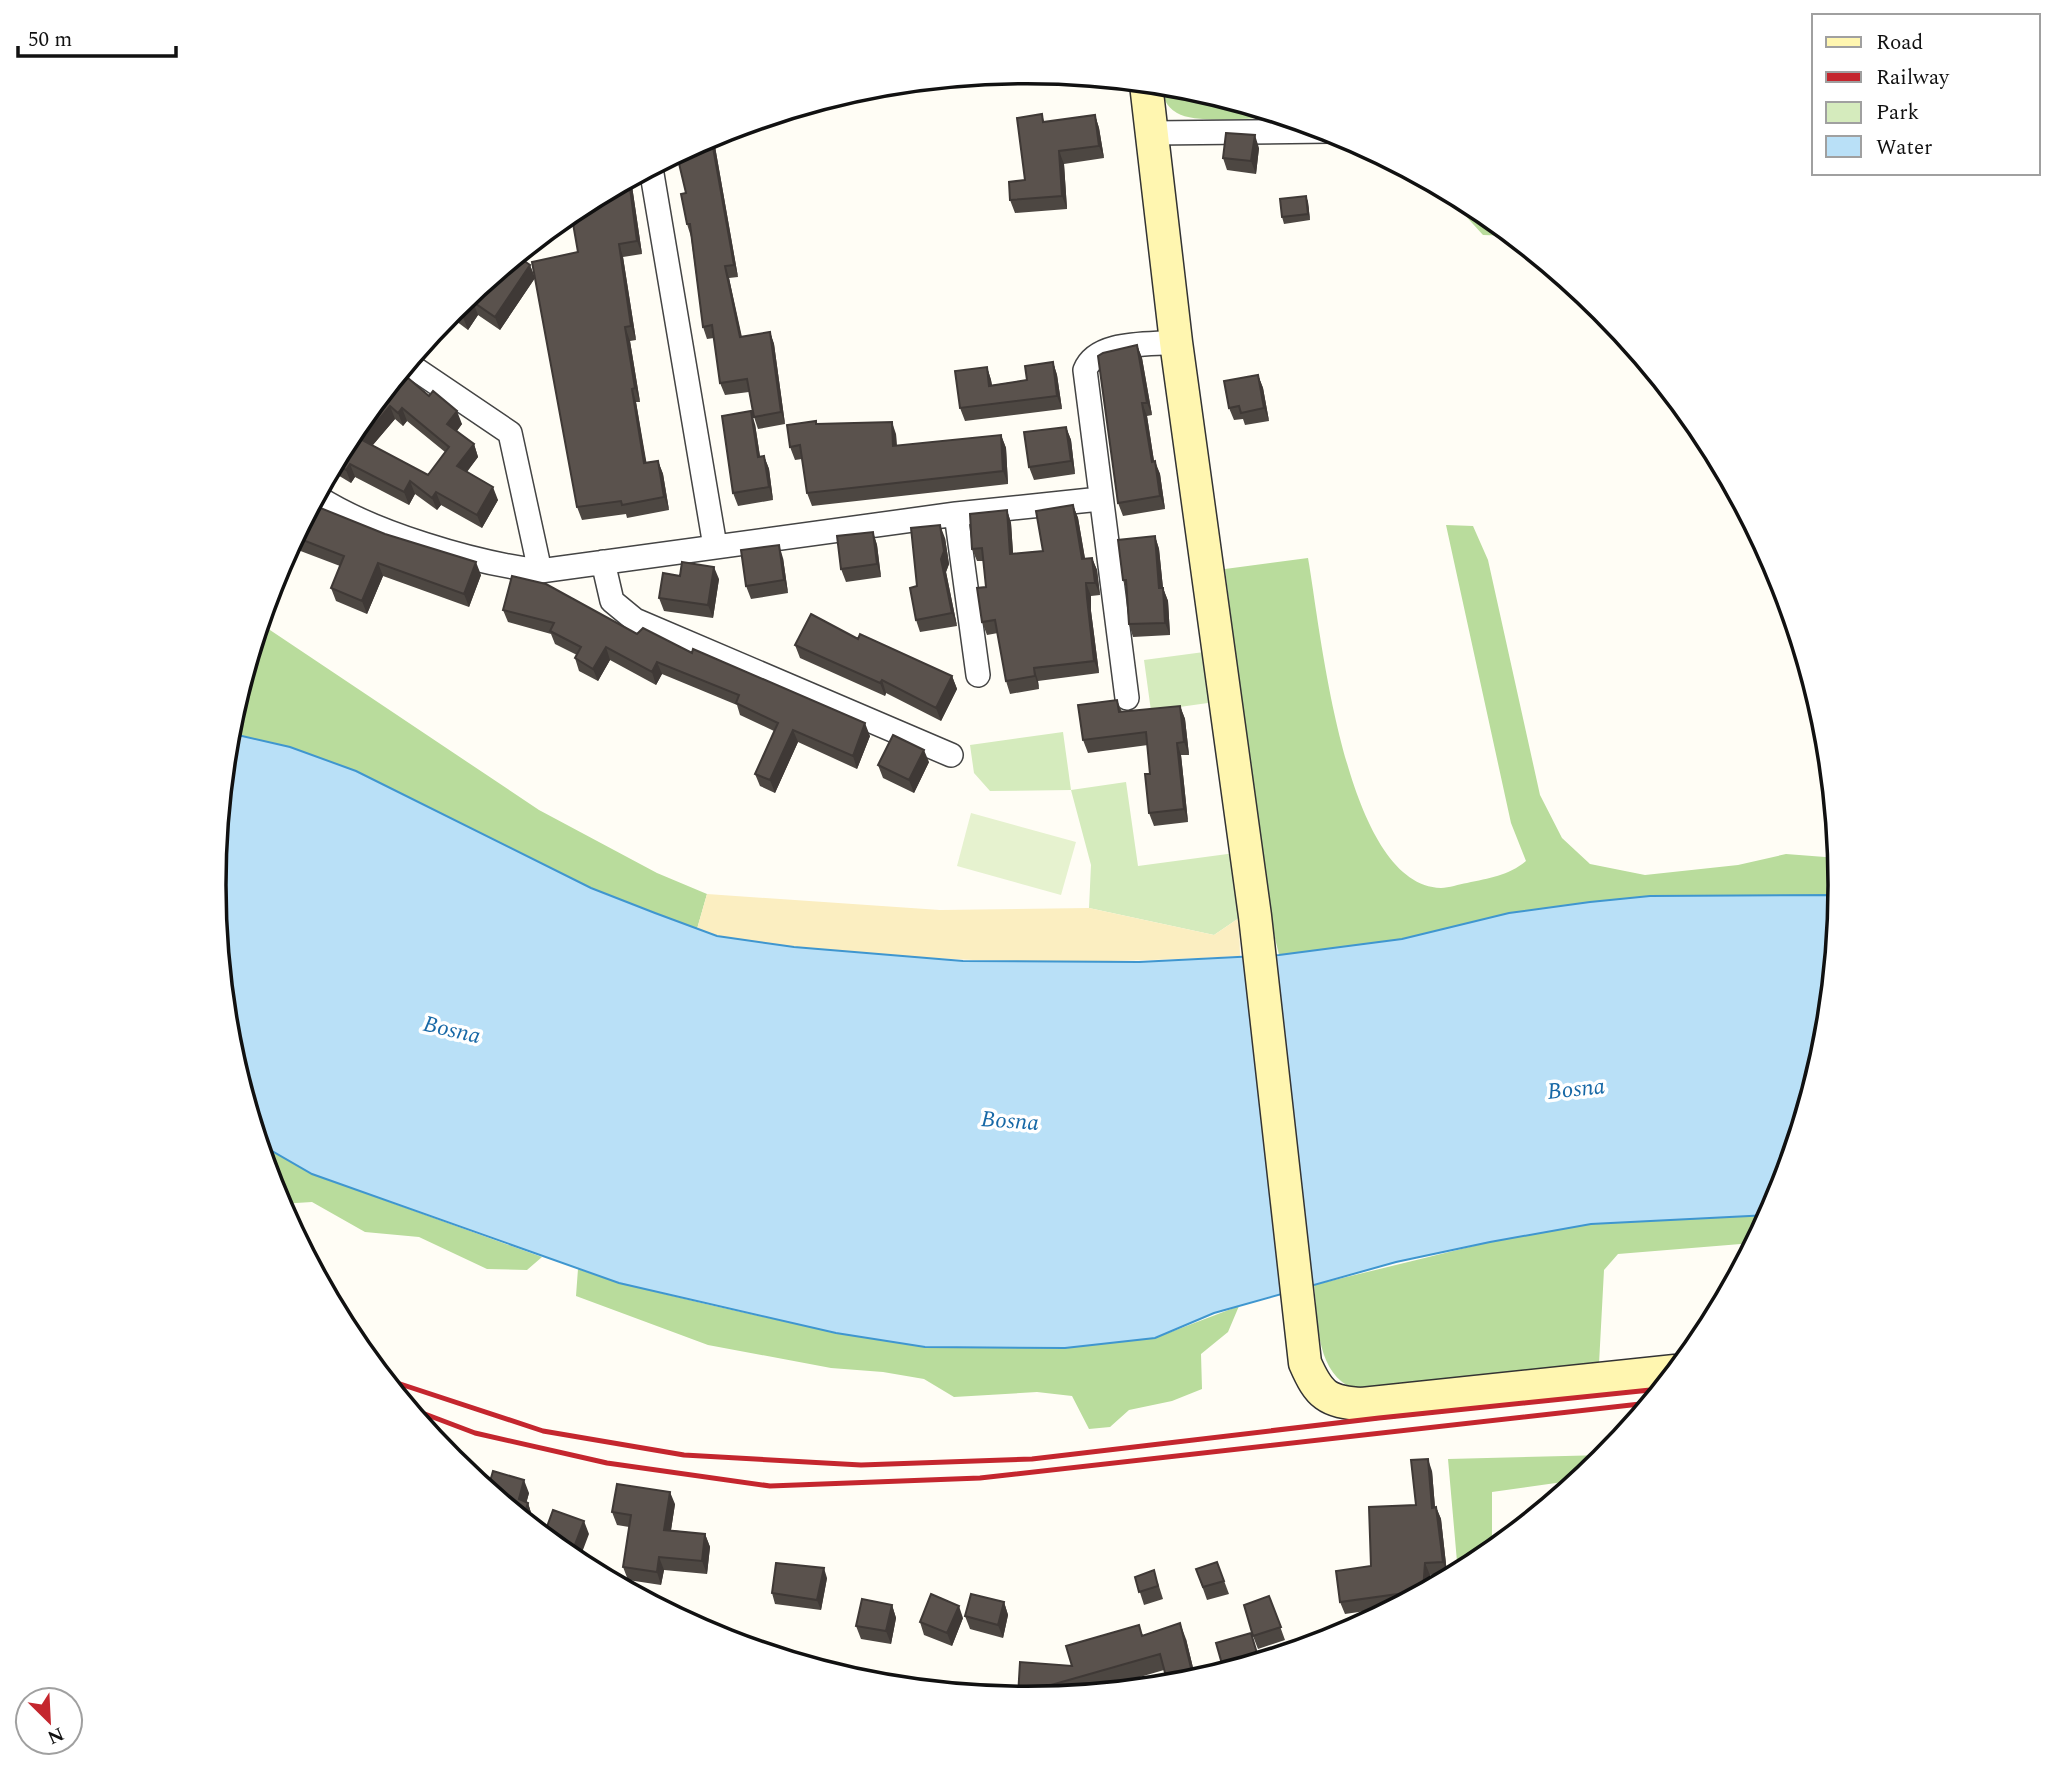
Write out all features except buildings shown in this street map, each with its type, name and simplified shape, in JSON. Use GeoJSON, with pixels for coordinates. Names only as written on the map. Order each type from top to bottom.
{"type":"FeatureCollection","features":[{"type":"Feature","properties":{"kind":"street"},"geometry":{"type":"LineString","coordinates":[[1147,93],[1176,342],[1255,916],[1305,1363],[1316,1387],[1336,1403],[1362,1404],[1662,1372]]}},
{"type":"Feature","properties":{"kind":"street"},"geometry":{"type":"LineString","coordinates":[[1153,134],[1297,132]]}},
{"type":"Feature","properties":{"kind":"street"},"geometry":{"type":"LineString","coordinates":[[653,178],[715,546]]}},
{"type":"Feature","properties":{"kind":"street"},"geometry":{"type":"LineString","coordinates":[[1127,698],[1085,379],[1089,362],[1105,351],[1176,342]]}},
{"type":"Feature","properties":{"kind":"street"},"geometry":{"type":"LineString","coordinates":[[415,369],[510,433],[540,571]]}},
{"type":"Feature","properties":{"kind":"street"},"geometry":{"type":"LineString","coordinates":[[325,500],[412,539],[511,568],[540,571],[957,514],[1100,499]]}},
{"type":"Feature","properties":{"kind":"street"},"geometry":{"type":"LineString","coordinates":[[957,514],[978,675]]}},
{"type":"Feature","properties":{"kind":"street"},"geometry":{"type":"LineString","coordinates":[[603,562],[612,601],[635,620],[951,755]]}},
{"type":"Feature","properties":{"kind":"green space"},"geometry":{"type":"Polygon","coordinates":[[[1164,97],[1183,99],[1256,118],[1212,120],[1186,117],[1173,110],[1164,97]]]}},
{"type":"Feature","properties":{"kind":"green space"},"geometry":{"type":"Polygon","coordinates":[[[1464,214],[1495,235],[1483,235],[1464,214]]]}},
{"type":"Feature","properties":{"kind":"green space"},"geometry":{"type":"Polygon","coordinates":[[[1446,525],[1473,526],[1488,560],[1540,795],[1562,838],[1590,864],[1645,875],[1738,865],[1786,854],[1827,857],[1828,895],[1650,896],[1590,902],[1509,913],[1402,939],[1279,955],[1266,900],[1225,569],[1308,558],[1330,693],[1343,749],[1360,801],[1381,845],[1408,876],[1444,888],[1498,876],[1512,870],[1526,861],[1511,823],[1446,525]]]}},
{"type":"Feature","properties":{"kind":"green space"},"geometry":{"type":"Polygon","coordinates":[[[269,629],[539,810],[657,873],[707,894],[697,929],[591,888],[356,771],[290,747],[240,736],[253,678],[269,629]]]}},
{"type":"Feature","properties":{"kind":"green space"},"geometry":{"type":"Polygon","coordinates":[[[1204,652],[1215,702],[1151,711],[1144,660],[1204,652]]]}},
{"type":"Feature","properties":{"kind":"green space"},"geometry":{"type":"Polygon","coordinates":[[[1063,732],[1071,790],[990,791],[974,773],[970,745],[1063,732]]]}},
{"type":"Feature","properties":{"kind":"green space"},"geometry":{"type":"Polygon","coordinates":[[[1126,782],[1138,866],[1235,853],[1239,918],[1214,935],[1089,908],[1091,865],[1071,790],[1126,782]]]}},
{"type":"Feature","properties":{"kind":"green space"},"geometry":{"type":"Polygon","coordinates":[[[971,813],[1076,842],[1061,895],[957,866],[971,813]]]}},
{"type":"Feature","properties":{"kind":"green space"},"geometry":{"type":"Polygon","coordinates":[[[272,1151],[312,1174],[542,1257],[527,1270],[487,1269],[419,1237],[365,1232],[312,1202],[292,1203],[272,1151]]]}},
{"type":"Feature","properties":{"kind":"green space"},"geometry":{"type":"Polygon","coordinates":[[[1756,1216],[1743,1244],[1618,1254],[1604,1270],[1599,1364],[1374,1393],[1348,1386],[1337,1378],[1329,1367],[1320,1340],[1314,1285],[1490,1242],[1591,1224],[1756,1216]]]}},
{"type":"Feature","properties":{"kind":"green space"},"geometry":{"type":"Polygon","coordinates":[[[578,1269],[619,1283],[710,1305],[836,1333],[925,1347],[1065,1348],[1155,1338],[1239,1306],[1228,1332],[1201,1354],[1202,1389],[1172,1401],[1129,1410],[1110,1427],[1089,1429],[1072,1396],[1037,1392],[954,1397],[924,1379],[883,1372],[831,1368],[708,1345],[576,1296],[578,1269]]]}},
{"type":"Feature","properties":{"kind":"green space"},"geometry":{"type":"Polygon","coordinates":[[[1588,1455],[1560,1482],[1492,1492],[1492,1537],[1457,1560],[1448,1459],[1588,1455]]]}},
{"type":"Feature","properties":{"kind":"sand"},"geometry":{"type":"Polygon","coordinates":[[[707,894],[940,910],[1089,908],[1214,935],[1239,918],[1240,956],[1089,961],[989,960],[889,955],[767,944],[731,939],[697,929],[707,894]]]}},
{"type":"Feature","properties":{"kind":"water","name":"Bosna"},"geometry":{"type":"Polygon","coordinates":[[[240,736],[290,747],[356,771],[591,888],[655,913],[717,936],[794,947],[963,961],[1139,962],[1279,955],[1402,939],[1509,913],[1590,902],[1650,896],[1828,895],[1821,990],[1813,1041],[1785,1142],[1756,1216],[1591,1224],[1490,1242],[1396,1262],[1214,1313],[1155,1338],[1065,1348],[925,1347],[836,1333],[619,1283],[312,1174],[272,1151],[253,1092],[241,1041],[233,990],[226,885],[228,833],[240,736]]]}},
{"type":"Feature","properties":{"kind":"railway"},"geometry":{"type":"LineString","coordinates":[[401,1384],[543,1431],[684,1455],[861,1465],[1032,1459],[1379,1418],[1648,1390]]}},
{"type":"Feature","properties":{"kind":"railway"},"geometry":{"type":"LineString","coordinates":[[427,1415],[475,1433],[607,1463],[770,1486],[980,1478],[1636,1404]]}}]}
